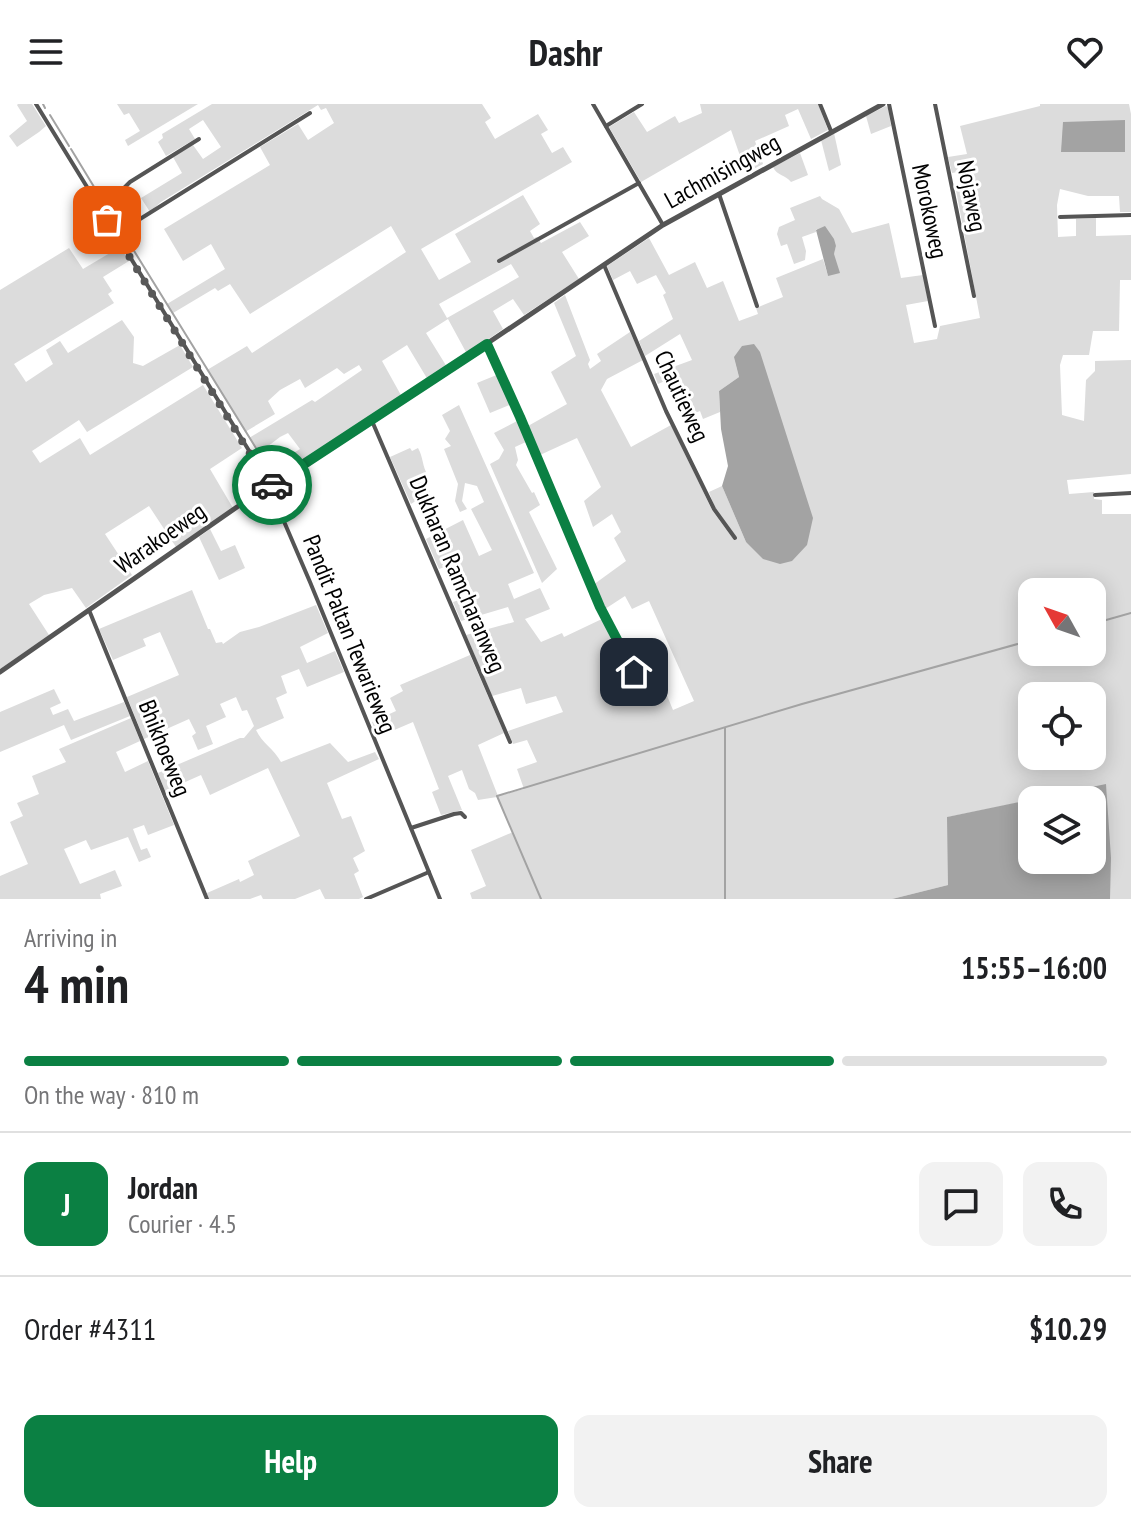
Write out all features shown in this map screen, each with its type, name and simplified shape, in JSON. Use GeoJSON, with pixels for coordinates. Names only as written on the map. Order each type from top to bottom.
{"type":"FeatureCollection","features":[{"type":"Feature","properties":{"kind":"street","name":"Pandit Paltan Tewarieweg"},"geometry":{"type":"LineString","coordinates":[[36,104],[269,485],[440,899]]}},
{"type":"Feature","properties":{"kind":"street"},"geometry":{"type":"LineString","coordinates":[[593,104],[663,225]]}},
{"type":"Feature","properties":{"kind":"street"},"geometry":{"type":"LineString","coordinates":[[606,126],[642,104]]}},
{"type":"Feature","properties":{"kind":"street"},"geometry":{"type":"LineString","coordinates":[[820,104],[831,131]]}},
{"type":"Feature","properties":{"kind":"street","name":"Lachmisingweg"},"geometry":{"type":"LineString","coordinates":[[663,225],[883,104]]}},
{"type":"Feature","properties":{"kind":"street","name":"Morokoweg"},"geometry":{"type":"LineString","coordinates":[[889,104],[935,326]]}},
{"type":"Feature","properties":{"kind":"street","name":"Nojaweg"},"geometry":{"type":"LineString","coordinates":[[935,104],[974,296]]}},
{"type":"Feature","properties":{"kind":"street"},"geometry":{"type":"LineString","coordinates":[[116,234],[310,113]]}},
{"type":"Feature","properties":{"kind":"street"},"geometry":{"type":"LineString","coordinates":[[99,207],[130,182],[199,139]]}},
{"type":"Feature","properties":{"kind":"street"},"geometry":{"type":"LineString","coordinates":[[499,261],[639,183]]}},
{"type":"Feature","properties":{"kind":"street"},"geometry":{"type":"LineString","coordinates":[[719,194],[757,306]]}},
{"type":"Feature","properties":{"kind":"street"},"geometry":{"type":"LineString","coordinates":[[1060,217],[1131,215]]}},
{"type":"Feature","properties":{"kind":"street","name":"Warakoeweg"},"geometry":{"type":"LineString","coordinates":[[0,672],[269,485],[372,421],[663,225]]}},
{"type":"Feature","properties":{"kind":"street","name":"Chautieweg"},"geometry":{"type":"LineString","coordinates":[[604,265],[666,411],[714,509],[735,538]]}},
{"type":"Feature","properties":{"kind":"street"},"geometry":{"type":"LineString","coordinates":[[487,344],[600,607],[634,672],[655,664]]}},
{"type":"Feature","properties":{"kind":"street","name":"Dukharan Ramcharanweg"},"geometry":{"type":"LineString","coordinates":[[372,421],[510,742]]}},
{"type":"Feature","properties":{"kind":"street"},"geometry":{"type":"LineString","coordinates":[[1095,495],[1131,493]]}},
{"type":"Feature","properties":{"kind":"street","name":"Bhikhoeweg"},"geometry":{"type":"LineString","coordinates":[[89,610],[207,899]]}},
{"type":"Feature","properties":{"kind":"street"},"geometry":{"type":"LineString","coordinates":[[411,828],[454,814],[461,813],[465,817]]}},
{"type":"Feature","properties":{"kind":"street"},"geometry":{"type":"LineString","coordinates":[[366,899],[429,872]]}},
{"type":"Feature","properties":{"kind":"shaded area"},"geometry":{"type":"Polygon","coordinates":[[[18,104],[32,104],[46,126],[17,147],[9,136],[27,121],[18,104]]]}},
{"type":"Feature","properties":{"kind":"shaded area"},"geometry":{"type":"Polygon","coordinates":[[[117,104],[198,104],[128,146],[125,140],[140,131],[129,113],[124,115],[117,104]]]}},
{"type":"Feature","properties":{"kind":"shaded area"},"geometry":{"type":"Polygon","coordinates":[[[212,104],[482,104],[491,118],[485,122],[495,139],[538,114],[548,130],[541,134],[552,153],[563,147],[572,162],[421,249],[439,280],[471,262],[455,234],[523,195],[540,224],[530,231],[541,243],[580,222],[589,236],[562,252],[579,279],[524,315],[513,299],[493,311],[503,329],[467,354],[448,319],[426,333],[447,367],[428,380],[407,345],[382,361],[402,397],[273,480],[267,469],[300,449],[288,433],[259,453],[249,438],[312,400],[315,402],[362,370],[359,365],[344,374],[337,368],[305,388],[300,379],[280,390],[268,401],[275,414],[245,432],[207,370],[247,346],[252,353],[406,252],[391,226],[250,314],[230,284],[218,291],[215,288],[173,313],[167,304],[225,269],[211,244],[183,261],[164,229],[270,165],[260,147],[298,124],[308,140],[334,123],[326,108],[321,110],[318,105],[161,202],[150,212],[141,198],[182,173],[173,157],[193,145],[203,159],[221,147],[203,120],[189,129],[195,139],[166,156],[158,142],[163,138],[162,134],[212,104]],[[511,264],[439,304],[447,318],[519,277],[511,264]]]}},
{"type":"Feature","properties":{"kind":"shaded area"},"geometry":{"type":"Polygon","coordinates":[[[700,104],[818,104],[828,130],[811,139],[798,109],[785,115],[789,126],[755,141],[763,164],[746,173],[731,130],[641,182],[609,127],[634,112],[647,132],[675,116],[679,123],[702,113],[700,104]]]}},
{"type":"Feature","properties":{"kind":"shaded area"},"geometry":{"type":"Polygon","coordinates":[[[1040,104],[1129,104],[1131,212],[1120,212],[1119,196],[1088,196],[1060,189],[1057,205],[1058,237],[1076,236],[1076,219],[1096,218],[1096,236],[1131,235],[1131,280],[1120,280],[1119,331],[1093,331],[1089,355],[1063,355],[1060,365],[1062,415],[1084,421],[1086,380],[1095,371],[1095,361],[1131,360],[1131,474],[1067,480],[1069,494],[1094,492],[1094,499],[1102,500],[1102,514],[1131,514],[1131,899],[1109,899],[1106,785],[1018,786],[1018,803],[948,817],[948,885],[892,899],[472,899],[470,893],[486,886],[471,850],[513,832],[497,797],[478,800],[469,789],[462,770],[448,776],[462,810],[441,815],[432,792],[439,789],[413,722],[378,737],[372,722],[396,711],[390,698],[403,691],[400,685],[470,655],[504,733],[478,745],[498,796],[524,789],[517,769],[537,762],[527,740],[513,744],[508,731],[563,712],[556,696],[526,704],[521,688],[492,696],[466,635],[514,622],[508,607],[461,621],[453,602],[474,595],[459,562],[439,569],[426,539],[463,520],[479,556],[492,550],[471,509],[484,502],[477,486],[465,483],[462,501],[467,509],[460,512],[455,501],[458,484],[444,449],[451,446],[445,439],[450,431],[442,415],[459,405],[534,573],[508,584],[514,599],[540,588],[550,609],[525,619],[541,642],[562,633],[564,637],[604,618],[630,677],[655,667],[673,710],[694,701],[649,601],[632,609],[625,596],[605,609],[593,585],[626,561],[614,538],[621,532],[612,514],[593,527],[584,501],[601,487],[577,438],[540,455],[528,426],[567,404],[551,372],[576,356],[554,303],[565,295],[590,360],[590,369],[601,361],[597,354],[630,332],[643,360],[607,379],[601,390],[631,447],[671,425],[712,510],[734,540],[737,538],[715,508],[709,492],[722,486],[746,542],[792,561],[734,357],[739,377],[719,391],[720,412],[703,419],[700,411],[695,413],[692,403],[688,404],[676,376],[658,384],[654,374],[692,360],[680,334],[645,356],[639,341],[673,319],[663,295],[666,293],[656,275],[637,284],[630,271],[613,280],[607,266],[649,238],[669,275],[695,262],[707,288],[723,281],[739,321],[758,314],[756,308],[783,297],[776,278],[823,259],[828,276],[836,246],[816,229],[816,232],[802,237],[805,260],[794,264],[787,244],[781,246],[777,234],[779,227],[795,220],[790,208],[820,196],[839,209],[852,233],[889,223],[901,278],[923,275],[928,301],[906,305],[914,343],[937,339],[940,326],[980,318],[955,185],[974,179],[971,170],[952,173],[948,157],[967,154],[960,126],[1040,104]]]}},
{"type":"Feature","properties":{"kind":"shaded area"},"geometry":{"type":"Polygon","coordinates":[[[886,106],[891,126],[871,134],[866,116],[886,106]]]}},
{"type":"Feature","properties":{"kind":"shaded area"},"geometry":{"type":"Polygon","coordinates":[[[1125,120],[1125,152],[1061,152],[1063,122],[1125,120]]]}},
{"type":"Feature","properties":{"kind":"shaded area"},"geometry":{"type":"Polygon","coordinates":[[[834,133],[841,165],[829,171],[821,140],[834,133]]]}},
{"type":"Feature","properties":{"kind":"shaded area"},"geometry":{"type":"Polygon","coordinates":[[[800,153],[808,175],[791,182],[773,167],[800,153]]]}},
{"type":"Feature","properties":{"kind":"shaded area"},"geometry":{"type":"Polygon","coordinates":[[[825,226],[834,239],[834,254],[840,273],[828,276],[816,230],[825,226]]]}},
{"type":"Feature","properties":{"kind":"shaded area"},"geometry":{"type":"Polygon","coordinates":[[[120,247],[129,261],[103,277],[112,291],[108,294],[114,303],[14,364],[26,382],[53,364],[46,350],[60,341],[68,353],[122,320],[134,337],[133,363],[143,366],[180,345],[193,367],[87,432],[79,420],[32,451],[40,463],[80,438],[90,455],[203,385],[242,448],[210,469],[233,508],[176,547],[149,506],[105,534],[132,575],[86,608],[72,588],[44,595],[29,604],[49,635],[0,669],[0,290],[69,248],[83,269],[120,247]]]}},
{"type":"Feature","properties":{"kind":"shaded area"},"geometry":{"type":"Polygon","coordinates":[[[754,344],[760,352],[813,518],[807,545],[792,561],[780,564],[763,559],[746,542],[722,486],[728,466],[721,429],[719,391],[739,377],[734,357],[742,346],[754,344]]]}},
{"type":"Feature","properties":{"kind":"shaded area"},"geometry":{"type":"Polygon","coordinates":[[[499,374],[512,404],[490,413],[477,383],[499,374]]]}},
{"type":"Feature","properties":{"kind":"shaded area"},"geometry":{"type":"Polygon","coordinates":[[[519,420],[528,441],[515,447],[516,465],[540,505],[529,512],[557,569],[542,583],[490,464],[499,459],[504,450],[494,433],[519,420]]]}},
{"type":"Feature","properties":{"kind":"shaded area"},"geometry":{"type":"Polygon","coordinates":[[[410,448],[420,451],[426,472],[421,475],[430,492],[421,497],[422,491],[411,504],[390,457],[410,448]]]}},
{"type":"Feature","properties":{"kind":"shaded area"},"geometry":{"type":"Polygon","coordinates":[[[210,529],[221,551],[235,545],[245,568],[219,580],[199,537],[210,529]]]}},
{"type":"Feature","properties":{"kind":"shaded area"},"geometry":{"type":"Polygon","coordinates":[[[192,590],[216,643],[223,644],[240,632],[316,605],[328,633],[300,647],[307,663],[335,651],[344,672],[307,687],[299,669],[281,676],[287,693],[276,698],[284,718],[256,730],[281,762],[330,743],[348,762],[375,752],[379,759],[327,783],[342,819],[351,816],[365,851],[353,858],[359,871],[354,874],[363,897],[325,899],[320,889],[295,899],[263,899],[261,895],[250,899],[209,899],[207,893],[254,875],[248,861],[300,836],[268,768],[210,795],[201,775],[165,791],[158,773],[244,738],[254,726],[247,710],[242,711],[236,697],[220,704],[226,717],[206,726],[213,744],[198,750],[192,736],[196,733],[189,719],[144,739],[127,697],[179,675],[160,632],[143,639],[146,646],[113,660],[99,629],[192,590]]]}},
{"type":"Feature","properties":{"kind":"shaded area"},"geometry":{"type":"Polygon","coordinates":[[[54,689],[61,703],[50,708],[53,715],[68,709],[74,721],[124,702],[130,716],[71,740],[64,725],[0,752],[0,712],[54,689]]]}},
{"type":"Feature","properties":{"kind":"shaded area"},"geometry":{"type":"Polygon","coordinates":[[[131,718],[140,741],[116,752],[125,772],[148,761],[174,825],[148,835],[144,825],[133,829],[141,850],[147,848],[151,857],[139,862],[128,837],[91,850],[86,840],[64,849],[80,884],[115,870],[122,886],[100,894],[101,899],[0,899],[0,876],[28,864],[10,822],[23,816],[17,803],[39,794],[32,776],[66,762],[59,749],[131,718]]]}},
{"type":"Feature","properties":{"kind":"shaded area"},"geometry":{"type":"Polygon","coordinates":[[[1106,784],[1111,858],[1110,899],[892,899],[948,885],[947,817],[1018,802],[1018,874],[1106,874],[1106,786],[1096,786],[1106,784]]]}},
{"type":"Feature","properties":{"kind":"waterway"},"geometry":{"type":"LineString","coordinates":[[43,104],[45,108]]}},
{"type":"Feature","properties":{"kind":"waterway"},"geometry":{"type":"LineString","coordinates":[[50,115],[69,146]]}},
{"type":"Feature","properties":{"kind":"waterway"},"geometry":{"type":"LineString","coordinates":[[71,149],[102,200]]}},
{"type":"Feature","properties":{"kind":"waterway"},"geometry":{"type":"LineString","coordinates":[[106,206],[118,225]]}},
{"type":"Feature","properties":{"kind":"waterway"},"geometry":{"type":"LineString","coordinates":[[123,233],[259,453]]}},
{"type":"Feature","properties":{"kind":"waterway"},"geometry":{"type":"LineString","coordinates":[[1106,620],[1131,613]]}},
{"type":"Feature","properties":{"kind":"waterway"},"geometry":{"type":"LineString","coordinates":[[541,899],[497,796],[802,704],[1018,644]]}},
{"type":"Feature","properties":{"kind":"waterway"},"geometry":{"type":"LineString","coordinates":[[725,728],[725,899]]}},
{"type":"Feature","properties":{"kind":"way so far"},"geometry":{"type":"LineString","coordinates":[[107,220],[269,485],[272,485]]}},
{"type":"Feature","properties":{"kind":"route"},"geometry":{"type":"LineString","coordinates":[[272,485],[487,344],[600,607],[634,672]]}}]}
